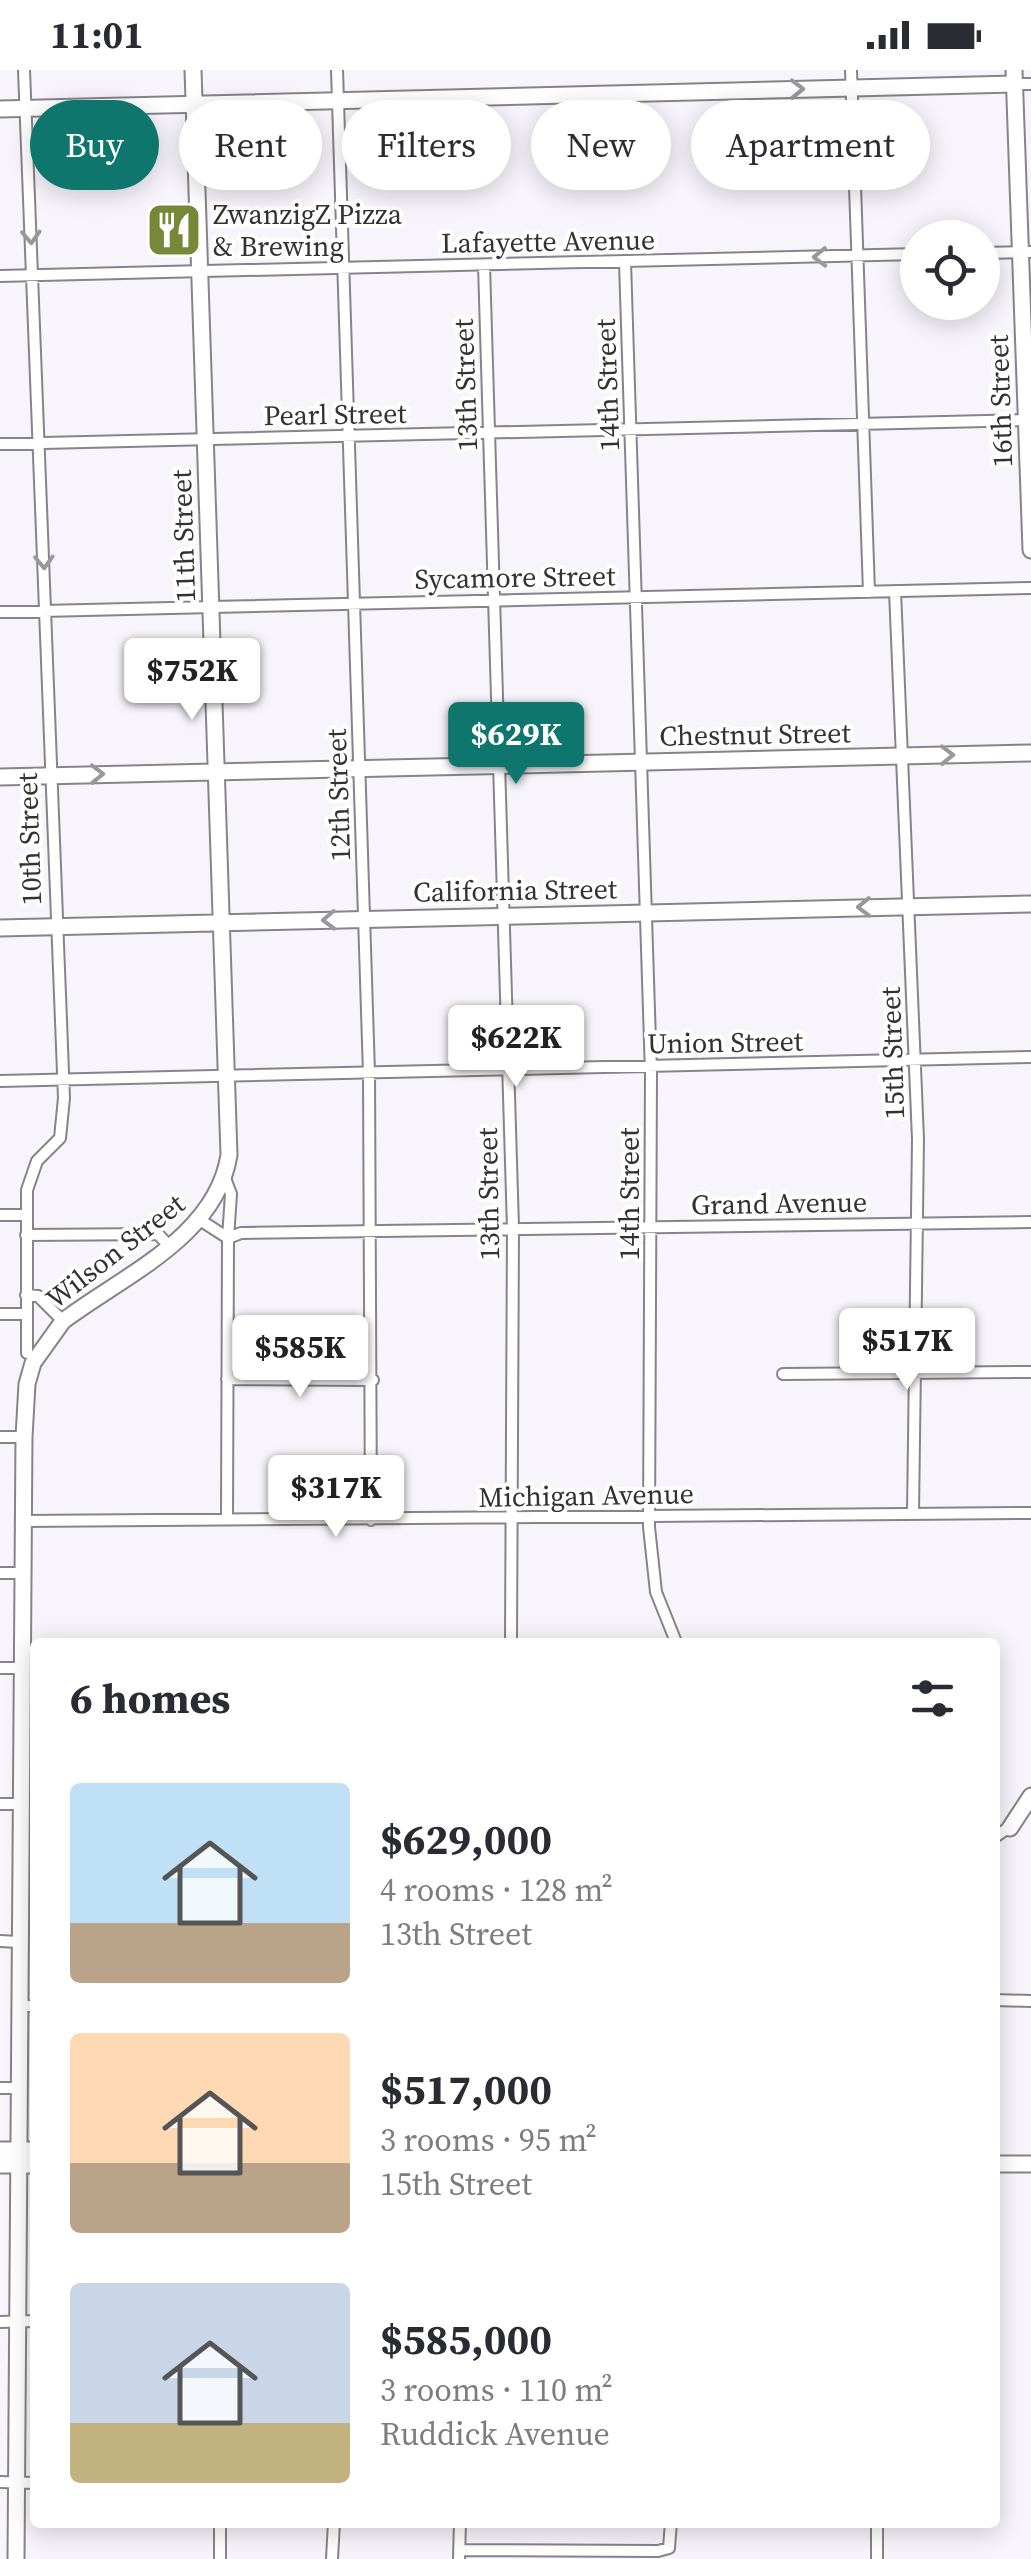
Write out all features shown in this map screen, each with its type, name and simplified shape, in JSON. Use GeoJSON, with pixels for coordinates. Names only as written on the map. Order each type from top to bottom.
{"type":"FeatureCollection","features":[{"type":"Feature","properties":{"kind":"street","name":"10th Street"},"geometry":{"type":"LineString","coordinates":[[16,2559],[8,2482],[8,2157],[27,2006],[18,1942],[24,1793],[20,1573],[30,1358],[26,1215],[32,1170],[63,1130],[24,70]]}},
{"type":"Feature","properties":{"kind":"street","name":"11th Street"},"geometry":{"type":"LineString","coordinates":[[194,70],[194,100]]}},
{"type":"Feature","properties":{"kind":"street","name":"12th Street"},"geometry":{"type":"LineString","coordinates":[[337,70],[369,1073],[371,1520]]}},
{"type":"Feature","properties":{"kind":"street"},"geometry":{"type":"LineString","coordinates":[[851,70],[869,592]]}},
{"type":"Feature","properties":{"kind":"street"},"geometry":{"type":"LineString","coordinates":[[322,100],[851,88],[1020,79]]}},
{"type":"Feature","properties":{"kind":"street","name":"16th Street"},"geometry":{"type":"LineString","coordinates":[[1020,79],[1031,550]]}},
{"type":"Feature","properties":{"kind":"street"},"geometry":{"type":"LineString","coordinates":[[0,109],[179,104]]}},
{"type":"Feature","properties":{"kind":"street","name":"11th Street"},"geometry":{"type":"LineString","coordinates":[[197,190],[226,1077],[225,1178],[231,1194],[227,1520]]}},
{"type":"Feature","properties":{"kind":"street"},"geometry":{"type":"LineString","coordinates":[[1000,253],[1026,252]]}},
{"type":"Feature","properties":{"kind":"street","name":"Lafayette Avenue"},"geometry":{"type":"LineString","coordinates":[[0,276],[900,255]]}},
{"type":"Feature","properties":{"kind":"street","name":"14th Street"},"geometry":{"type":"LineString","coordinates":[[626,262],[651,1066],[651,1566],[675,1638]]}},
{"type":"Feature","properties":{"kind":"street","name":"13th Street"},"geometry":{"type":"LineString","coordinates":[[484,265],[512,1228],[511,1638]]}},
{"type":"Feature","properties":{"kind":"street","name":"Pearl Street"},"geometry":{"type":"LineString","coordinates":[[0,444],[1028,420]]}},
{"type":"Feature","properties":{"kind":"street","name":"Sycamore Street"},"geometry":{"type":"LineString","coordinates":[[0,612],[1031,588]]}},
{"type":"Feature","properties":{"kind":"street","name":"15th Street"},"geometry":{"type":"LineString","coordinates":[[895,591],[916,1060],[913,1514]]}},
{"type":"Feature","properties":{"kind":"street","name":"Chestnut Street"},"geometry":{"type":"LineString","coordinates":[[0,777],[1031,753]]}},
{"type":"Feature","properties":{"kind":"street","name":"California Street"},"geometry":{"type":"LineString","coordinates":[[0,928],[1031,904]]}},
{"type":"Feature","properties":{"kind":"street","name":"Union Street"},"geometry":{"type":"LineString","coordinates":[[0,1081],[1031,1058]]}},
{"type":"Feature","properties":{"kind":"street","name":"Wilson Street"},"geometry":{"type":"LineString","coordinates":[[30,1358],[63,1321],[170,1246],[200,1220],[225,1178]]}},
{"type":"Feature","properties":{"kind":"street"},"geometry":{"type":"LineString","coordinates":[[0,1216],[26,1215]]}},
{"type":"Feature","properties":{"kind":"street"},"geometry":{"type":"LineString","coordinates":[[200,1220],[228,1238]]}},
{"type":"Feature","properties":{"kind":"street","name":"Grand Avenue"},"geometry":{"type":"LineString","coordinates":[[228,1238],[240,1233],[372,1230],[1031,1222]]}},
{"type":"Feature","properties":{"kind":"street"},"geometry":{"type":"LineString","coordinates":[[26,1235],[158,1234],[170,1246]]}},
{"type":"Feature","properties":{"kind":"street"},"geometry":{"type":"LineString","coordinates":[[26,1295],[38,1296],[63,1321]]}},
{"type":"Feature","properties":{"kind":"street"},"geometry":{"type":"LineString","coordinates":[[0,1314],[26,1314]]}},
{"type":"Feature","properties":{"kind":"street"},"geometry":{"type":"LineString","coordinates":[[782,1374],[1031,1372]]}},
{"type":"Feature","properties":{"kind":"street"},"geometry":{"type":"LineString","coordinates":[[228,1379],[372,1380]]}},
{"type":"Feature","properties":{"kind":"street"},"geometry":{"type":"LineString","coordinates":[[0,1436],[24,1437]]}},
{"type":"Feature","properties":{"kind":"street","name":"Michigan Avenue"},"geometry":{"type":"LineString","coordinates":[[22,1521],[1031,1513]]}},
{"type":"Feature","properties":{"kind":"street"},"geometry":{"type":"LineString","coordinates":[[0,1573],[20,1573]]}},
{"type":"Feature","properties":{"kind":"street"},"geometry":{"type":"LineString","coordinates":[[0,1668],[20,1668]]}},
{"type":"Feature","properties":{"kind":"street"},"geometry":{"type":"LineString","coordinates":[[0,1804],[24,1793]]}},
{"type":"Feature","properties":{"kind":"street"},"geometry":{"type":"LineString","coordinates":[[1010,1828],[1031,1796]]}},
{"type":"Feature","properties":{"kind":"street"},"geometry":{"type":"LineString","coordinates":[[1000,1834],[1031,1808]]}},
{"type":"Feature","properties":{"kind":"street"},"geometry":{"type":"LineString","coordinates":[[0,1942],[18,1942]]}},
{"type":"Feature","properties":{"kind":"street"},"geometry":{"type":"LineString","coordinates":[[1000,2000],[1031,2000]]}},
{"type":"Feature","properties":{"kind":"street"},"geometry":{"type":"LineString","coordinates":[[0,2088],[18,2088]]}},
{"type":"Feature","properties":{"kind":"street"},"geometry":{"type":"LineString","coordinates":[[1000,2164],[1031,2164]]}},
{"type":"Feature","properties":{"kind":"street"},"geometry":{"type":"LineString","coordinates":[[220,2528],[220,2559]]}},
{"type":"Feature","properties":{"kind":"street"},"geometry":{"type":"LineString","coordinates":[[332,2559],[334,2528]]}},
{"type":"Feature","properties":{"kind":"street"},"geometry":{"type":"LineString","coordinates":[[460,2528],[459,2554],[668,2548],[670,2528]]}},
{"type":"Feature","properties":{"kind":"street"},"geometry":{"type":"LineString","coordinates":[[877,2528],[877,2559]]}},
{"type":"Feature","properties":{"kind":"place","name":"ZwanzigZ Pizza & Brewing"},"geometry":{"type":"Point","coordinates":[174,230]}}]}
